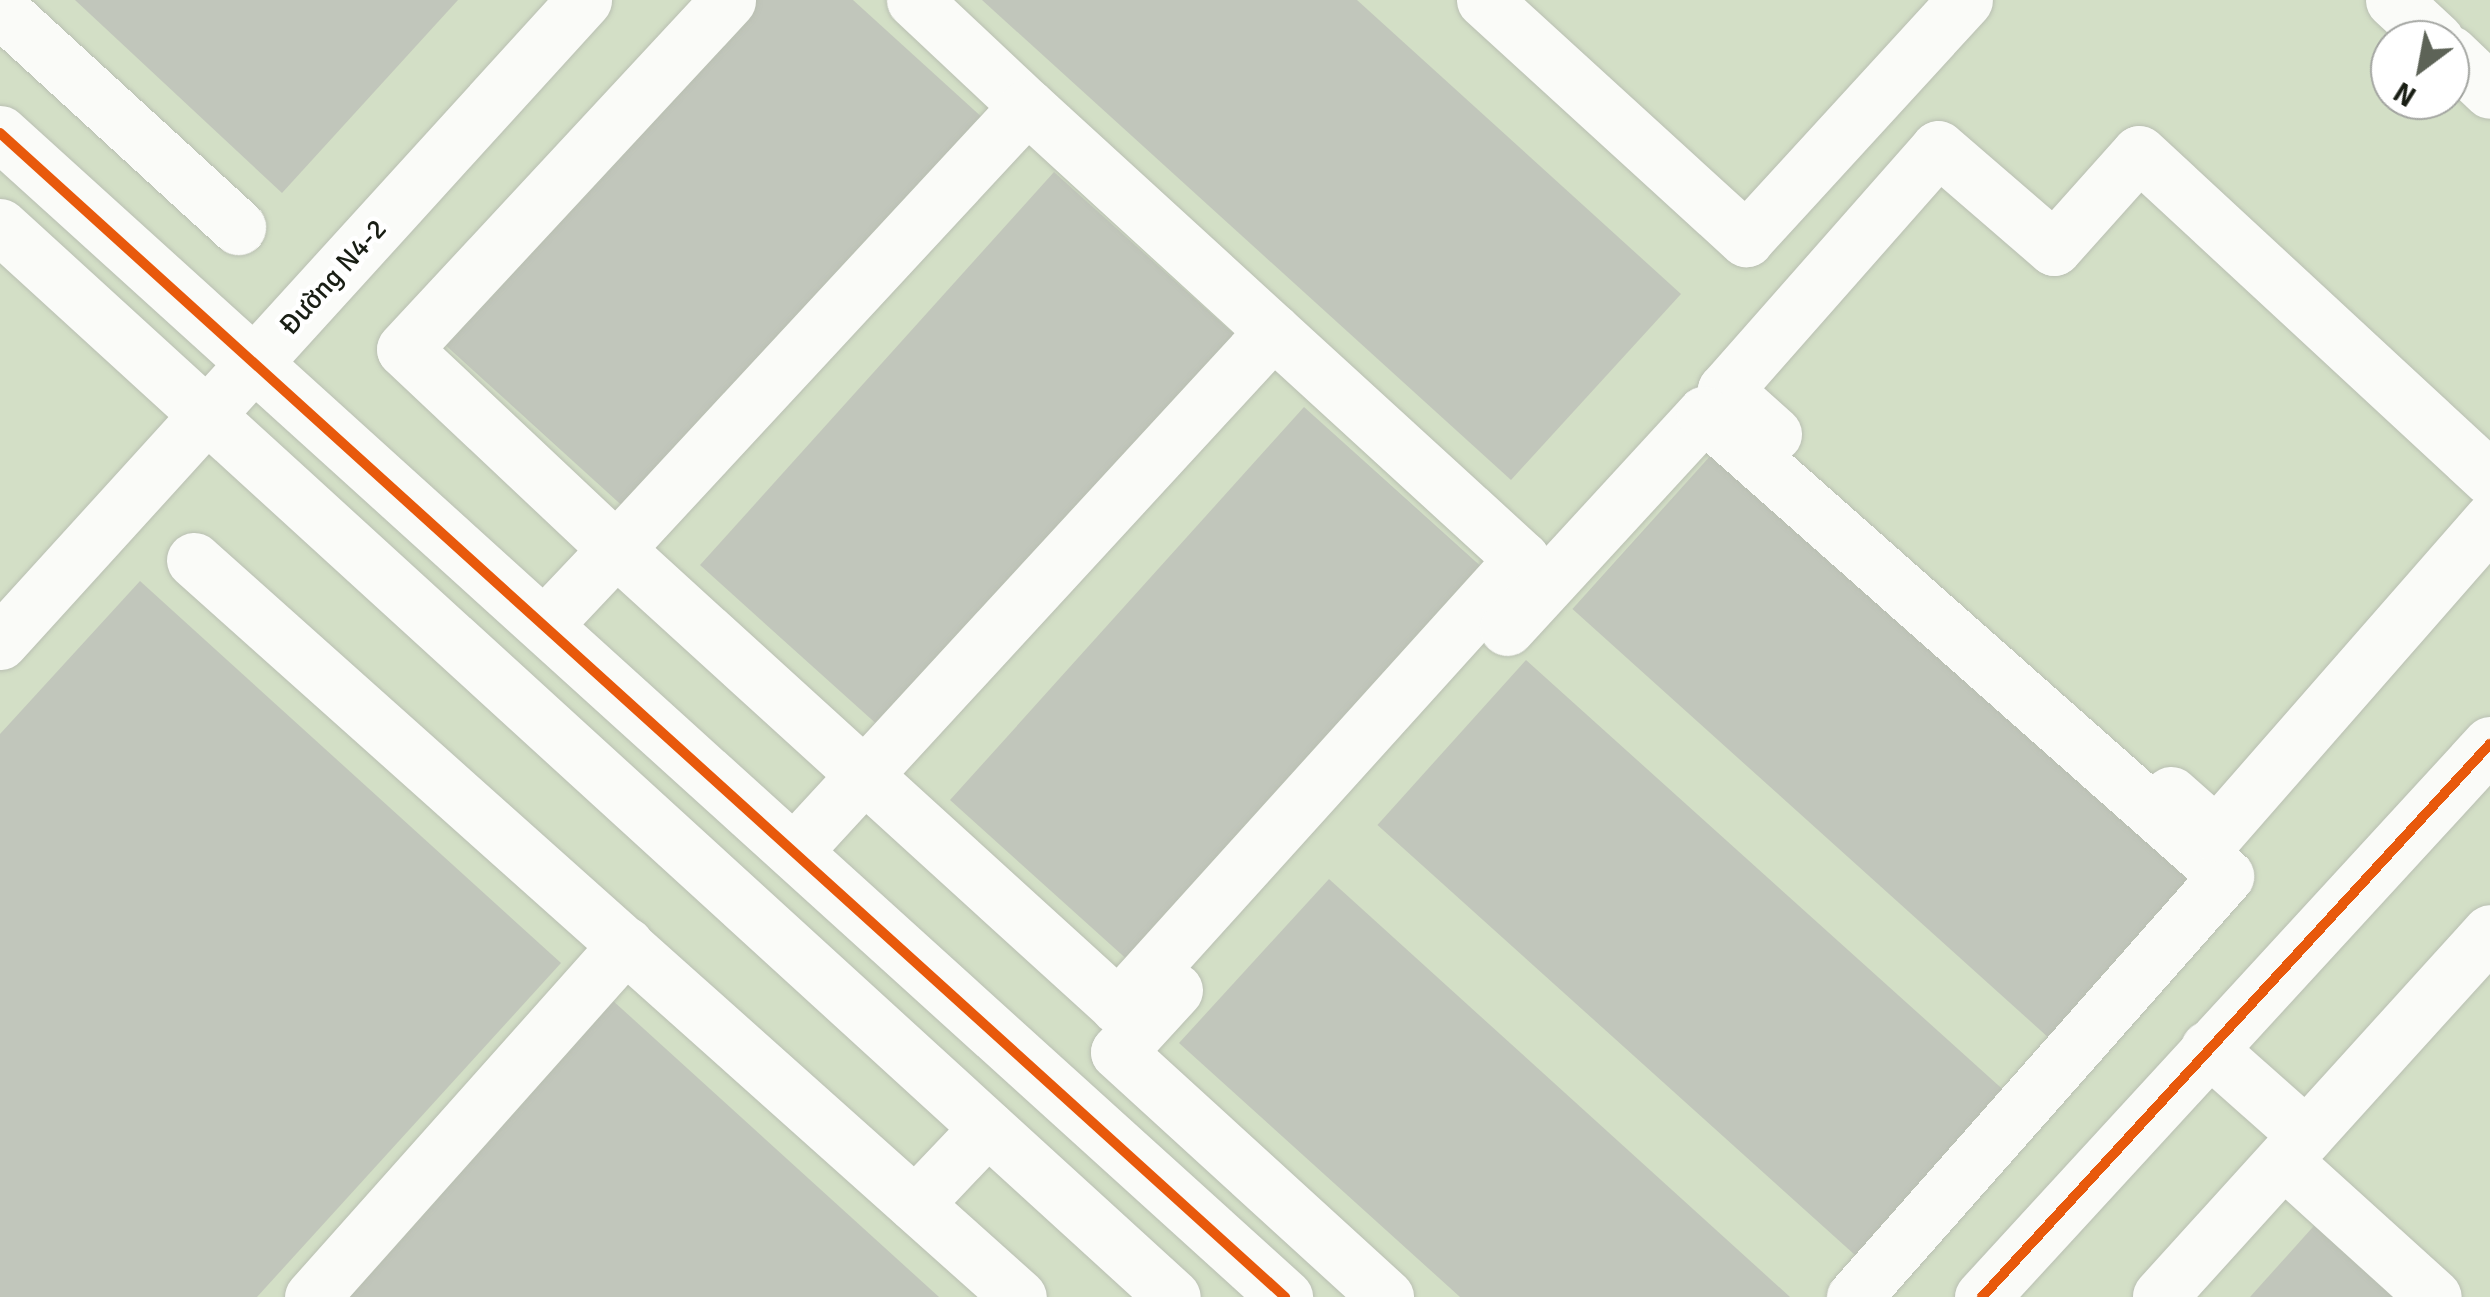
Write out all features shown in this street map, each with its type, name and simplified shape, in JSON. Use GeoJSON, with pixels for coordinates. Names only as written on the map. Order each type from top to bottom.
{"type":"FeatureCollection","features":[{"type":"Feature","properties":{"kind":"street"},"geometry":{"type":"LineString","coordinates":[[7,0],[0,9],[238,227]]}},
{"type":"Feature","properties":{"kind":"street","name":"Đường N4-2"},"geometry":{"type":"LineString","coordinates":[[0,642],[584,0]]}},
{"type":"Feature","properties":{"kind":"street"},"geometry":{"type":"LineString","coordinates":[[728,0],[404,348],[616,549],[1118,1006],[1522,559],[914,0]]}},
{"type":"Feature","properties":{"kind":"street"},"geometry":{"type":"LineString","coordinates":[[1484,0],[1746,239],[1964,0]]}},
{"type":"Feature","properties":{"kind":"street"},"geometry":{"type":"LineString","coordinates":[[2393,0],[2414,20]]}},
{"type":"Feature","properties":{"kind":"street"},"geometry":{"type":"LineString","coordinates":[[2470,72],[2490,91]]}},
{"type":"Feature","properties":{"kind":"street"},"geometry":{"type":"LineString","coordinates":[[545,624],[1027,106]]}},
{"type":"Feature","properties":{"kind":"street"},"geometry":{"type":"LineString","coordinates":[[0,133],[1285,1297]]}},
{"type":"Feature","properties":{"kind":"street"},"geometry":{"type":"LineString","coordinates":[[2490,478],[2139,153],[2054,248],[1938,148],[1725,390],[2216,834],[2490,520]]}},
{"type":"Feature","properties":{"kind":"street"},"geometry":{"type":"LineString","coordinates":[[0,226],[204,419],[1173,1297]]}},
{"type":"Feature","properties":{"kind":"street"},"geometry":{"type":"LineString","coordinates":[[794,851],[1273,332]]}},
{"type":"Feature","properties":{"kind":"street"},"geometry":{"type":"LineString","coordinates":[[1379,1295],[1118,1052],[1704,414],[2226,876],[1854,1297]]}},
{"type":"Feature","properties":{"kind":"street"},"geometry":{"type":"LineString","coordinates":[[194,560],[1019,1297]]}},
{"type":"Feature","properties":{"kind":"street"},"geometry":{"type":"LineString","coordinates":[[1982,1297],[2490,744]]}},
{"type":"Feature","properties":{"kind":"street"},"geometry":{"type":"LineString","coordinates":[[2160,1296],[2490,932]]}},
{"type":"Feature","properties":{"kind":"street"},"geometry":{"type":"LineString","coordinates":[[312,1297],[626,945]]}},
{"type":"Feature","properties":{"kind":"street"},"geometry":{"type":"LineString","coordinates":[[2208,1048],[2434,1297]]}},
{"type":"Feature","properties":{"kind":"street"},"geometry":{"type":"LineString","coordinates":[[915,1204],[987,1128]]}},
{"type":"Feature","properties":{"kind":"shaded area"},"geometry":{"type":"Polygon","coordinates":[[[0,0],[2490,0],[2490,1297],[0,1297],[0,0]]]}},
{"type":"Feature","properties":{"kind":"building"},"geometry":{"type":"Polygon","coordinates":[[[75,0],[458,0],[282,193],[75,0]]]}},
{"type":"Feature","properties":{"kind":"building"},"geometry":{"type":"Polygon","coordinates":[[[754,0],[853,0],[985,120],[628,511],[442,342],[754,0]]]}},
{"type":"Feature","properties":{"kind":"building"},"geometry":{"type":"Polygon","coordinates":[[[982,0],[1357,0],[1681,294],[1511,480],[982,0]]]}},
{"type":"Feature","properties":{"kind":"building"},"geometry":{"type":"Polygon","coordinates":[[[1054,172],[1241,340],[887,733],[700,565],[1054,172]]]}},
{"type":"Feature","properties":{"kind":"building"},"geometry":{"type":"Polygon","coordinates":[[[1304,407],[1491,575],[1137,968],[950,800],[1304,407]]]}},
{"type":"Feature","properties":{"kind":"building"},"geometry":{"type":"Polygon","coordinates":[[[1721,444],[2204,879],[2055,1044],[1572,609],[1721,444]]]}},
{"type":"Feature","properties":{"kind":"building"},"geometry":{"type":"Polygon","coordinates":[[[140,581],[561,963],[257,1297],[0,1297],[0,734],[140,581]]]}},
{"type":"Feature","properties":{"kind":"building"},"geometry":{"type":"Polygon","coordinates":[[[1526,660],[2009,1095],[1860,1260],[1377,825],[1526,660]]]}},
{"type":"Feature","properties":{"kind":"building"},"geometry":{"type":"Polygon","coordinates":[[[1329,879],[1790,1297],[1460,1297],[1179,1043],[1329,879]]]}},
{"type":"Feature","properties":{"kind":"building"},"geometry":{"type":"Polygon","coordinates":[[[611,999],[939,1297],[339,1297],[611,999]]]}},
{"type":"Feature","properties":{"kind":"building"},"geometry":{"type":"Polygon","coordinates":[[[2329,1209],[2427,1297],[2250,1297],[2329,1209]]]}},
{"type":"Feature","properties":{"kind":"cycle path"},"geometry":{"type":"LineString","coordinates":[[0,133],[1285,1297]]}},
{"type":"Feature","properties":{"kind":"cycle path"},"geometry":{"type":"LineString","coordinates":[[1982,1297],[2490,744]]}}]}
